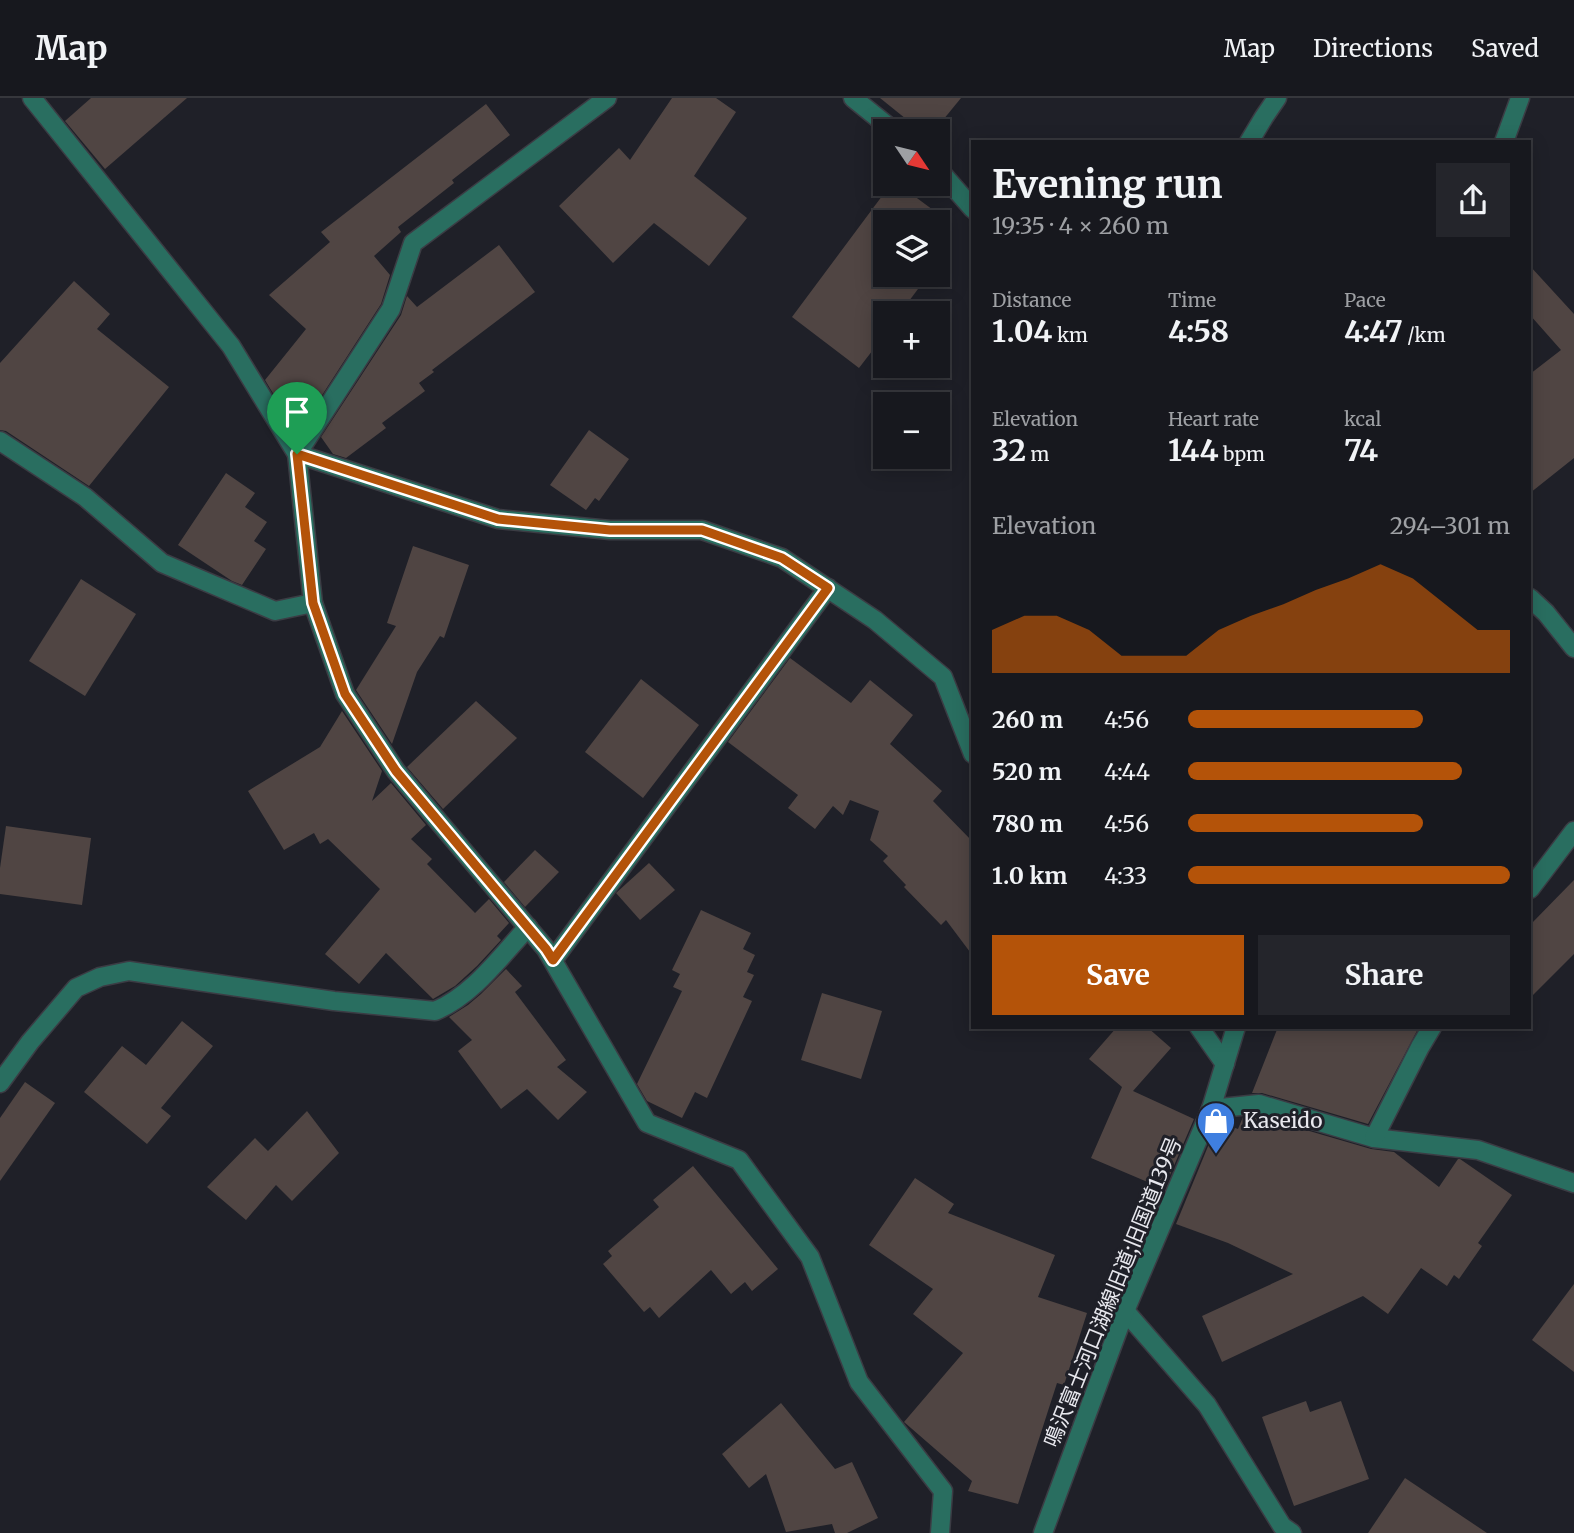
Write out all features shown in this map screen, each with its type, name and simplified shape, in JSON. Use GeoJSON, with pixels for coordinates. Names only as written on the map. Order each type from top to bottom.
{"type":"FeatureCollection","features":[{"type":"Feature","properties":{"kind":"street"},"geometry":{"type":"LineString","coordinates":[[32,98],[231,346],[297,454],[313,603],[345,694],[396,771],[553,960],[647,1123],[739,1160],[810,1257],[859,1382],[943,1491],[940,1533]]}},
{"type":"Feature","properties":{"kind":"street"},"geometry":{"type":"LineString","coordinates":[[297,454],[391,309],[413,243],[607,98]]}},
{"type":"Feature","properties":{"kind":"street"},"geometry":{"type":"LineString","coordinates":[[853,98],[879,119]]}},
{"type":"Feature","properties":{"kind":"street"},"geometry":{"type":"LineString","coordinates":[[1251,140],[1277,98]]}},
{"type":"Feature","properties":{"kind":"street"},"geometry":{"type":"LineString","coordinates":[[1505,140],[1520,98]]}},
{"type":"Feature","properties":{"kind":"street"},"geometry":{"type":"LineString","coordinates":[[950,183],[971,207]]}},
{"type":"Feature","properties":{"kind":"street"},"geometry":{"type":"LineString","coordinates":[[0,441],[85,497],[162,563],[275,611],[313,603]]}},
{"type":"Feature","properties":{"kind":"street"},"geometry":{"type":"LineString","coordinates":[[297,454],[498,519],[610,530],[702,530],[782,558],[876,620],[943,677],[971,749]]}},
{"type":"Feature","properties":{"kind":"street"},"geometry":{"type":"LineString","coordinates":[[553,960],[828,588]]}},
{"type":"Feature","properties":{"kind":"street"},"geometry":{"type":"LineString","coordinates":[[1531,599],[1574,648]]}},
{"type":"Feature","properties":{"kind":"street"},"geometry":{"type":"LineString","coordinates":[[1531,888],[1574,831]]}},
{"type":"Feature","properties":{"kind":"street"},"geometry":{"type":"LineString","coordinates":[[0,1083],[30,1042],[76,988],[100,977],[129,971],[334,1000],[435,1011],[446,1007],[469,990],[528,927]]}},
{"type":"Feature","properties":{"kind":"street"},"geometry":{"type":"LineString","coordinates":[[1200,1029],[1225,1064]]}},
{"type":"Feature","properties":{"kind":"street","name":"鳴沢富士河口湖線旧道;旧国道139号"},"geometry":{"type":"LineString","coordinates":[[1044,1533],[1125,1311],[1211,1108],[1235,1029]]}},
{"type":"Feature","properties":{"kind":"street"},"geometry":{"type":"LineString","coordinates":[[1374,1138],[1431,1029]]}},
{"type":"Feature","properties":{"kind":"street"},"geometry":{"type":"LineString","coordinates":[[1211,1108],[1259,1104],[1374,1138],[1478,1150],[1574,1183]]}},
{"type":"Feature","properties":{"kind":"street"},"geometry":{"type":"LineString","coordinates":[[1125,1311],[1207,1405],[1281,1531]]}},
{"type":"Feature","properties":{"kind":"building"},"geometry":{"type":"Polygon","coordinates":[[[91,98],[187,98],[105,169],[65,121],[91,98]]]}},
{"type":"Feature","properties":{"kind":"building"},"geometry":{"type":"Polygon","coordinates":[[[672,98],[716,98],[736,112],[694,176],[747,218],[709,266],[654,223],[613,263],[559,206],[619,148],[630,160],[672,98]]]}},
{"type":"Feature","properties":{"kind":"building"},"geometry":{"type":"Polygon","coordinates":[[[880,98],[961,98],[944,119],[906,119],[880,98]]]}},
{"type":"Feature","properties":{"kind":"building"},"geometry":{"type":"Polygon","coordinates":[[[486,104],[510,135],[398,227],[401,232],[374,256],[390,275],[381,304],[306,420],[274,395],[265,380],[306,329],[269,295],[330,242],[321,232],[486,104]]]}},
{"type":"Feature","properties":{"kind":"building"},"geometry":{"type":"Polygon","coordinates":[[[882,196],[914,196],[933,210],[873,210],[873,287],[920,287],[909,301],[873,301],[873,350],[859,368],[792,317],[882,196]]]}},
{"type":"Feature","properties":{"kind":"building"},"geometry":{"type":"Polygon","coordinates":[[[499,245],[535,292],[432,370],[434,372],[419,383],[425,391],[382,423],[386,428],[346,458],[333,454],[321,437],[401,315],[407,296],[417,307],[499,245]]]}},
{"type":"Feature","properties":{"kind":"building"},"geometry":{"type":"Polygon","coordinates":[[[1531,267],[1574,314],[1574,458],[1531,492],[1531,373],[1561,350],[1531,316],[1531,267]]]}},
{"type":"Feature","properties":{"kind":"building"},"geometry":{"type":"Polygon","coordinates":[[[74,281],[110,314],[97,329],[169,387],[89,486],[6,431],[0,430],[0,363],[74,281]]]}},
{"type":"Feature","properties":{"kind":"building"},"geometry":{"type":"Polygon","coordinates":[[[589,430],[629,459],[599,501],[595,498],[586,510],[550,485],[589,430]]]}},
{"type":"Feature","properties":{"kind":"building"},"geometry":{"type":"Polygon","coordinates":[[[226,473],[255,493],[245,507],[267,522],[254,541],[266,549],[242,585],[178,545],[226,473]]]}},
{"type":"Feature","properties":{"kind":"building"},"geometry":{"type":"Polygon","coordinates":[[[413,546],[469,565],[444,638],[440,636],[417,672],[392,744],[356,690],[396,626],[387,623],[413,546]]]}},
{"type":"Feature","properties":{"kind":"building"},"geometry":{"type":"Polygon","coordinates":[[[81,579],[136,614],[85,696],[29,661],[81,579]]]}},
{"type":"Feature","properties":{"kind":"building"},"geometry":{"type":"Polygon","coordinates":[[[790,658],[851,703],[870,680],[913,715],[890,744],[942,791],[933,801],[971,840],[971,953],[946,920],[941,925],[883,861],[888,856],[870,840],[879,811],[850,800],[843,815],[833,806],[815,829],[788,808],[798,795],[728,742],[790,658]]]}},
{"type":"Feature","properties":{"kind":"building"},"geometry":{"type":"Polygon","coordinates":[[[641,679],[699,725],[643,798],[585,752],[641,679]]]}},
{"type":"Feature","properties":{"kind":"building"},"geometry":{"type":"Polygon","coordinates":[[[476,701],[517,738],[443,809],[407,767],[476,701]]]}},
{"type":"Feature","properties":{"kind":"building"},"geometry":{"type":"Polygon","coordinates":[[[342,711],[382,771],[372,801],[391,783],[426,825],[411,839],[432,859],[427,864],[475,913],[489,899],[509,923],[497,936],[501,940],[477,966],[455,986],[433,999],[386,953],[359,984],[325,954],[380,889],[328,839],[320,844],[314,833],[284,850],[248,791],[320,747],[342,711]]]}},
{"type":"Feature","properties":{"kind":"building"},"geometry":{"type":"Polygon","coordinates":[[[6,826],[91,838],[82,905],[0,894],[0,868],[6,826]]]}},
{"type":"Feature","properties":{"kind":"building"},"geometry":{"type":"Polygon","coordinates":[[[535,850],[559,872],[525,907],[504,882],[535,850]]]}},
{"type":"Feature","properties":{"kind":"building"},"geometry":{"type":"Polygon","coordinates":[[[649,863],[675,890],[640,920],[616,893],[649,863]]]}},
{"type":"Feature","properties":{"kind":"building"},"geometry":{"type":"Polygon","coordinates":[[[1574,880],[1574,954],[1531,997],[1531,924],[1574,880]]]}},
{"type":"Feature","properties":{"kind":"building"},"geometry":{"type":"Polygon","coordinates":[[[701,910],[751,933],[743,949],[755,955],[747,972],[754,975],[743,997],[752,1001],[707,1098],[695,1092],[682,1118],[647,1101],[637,1084],[682,991],[673,987],[680,974],[672,970],[701,910]]]}},
{"type":"Feature","properties":{"kind":"building"},"geometry":{"type":"Polygon","coordinates":[[[506,969],[522,986],[515,992],[566,1060],[557,1067],[587,1092],[558,1120],[527,1089],[501,1109],[458,1051],[472,1040],[449,1017],[468,1005],[506,969]]]}},
{"type":"Feature","properties":{"kind":"building"},"geometry":{"type":"Polygon","coordinates":[[[822,993],[882,1011],[861,1079],[801,1060],[822,993]]]}},
{"type":"Feature","properties":{"kind":"building"},"geometry":{"type":"Polygon","coordinates":[[[182,1021],[213,1046],[161,1108],[171,1116],[147,1144],[84,1092],[122,1046],[146,1065],[182,1021]]]}},
{"type":"Feature","properties":{"kind":"building"},"geometry":{"type":"Polygon","coordinates":[[[1115,1029],[1149,1029],[1171,1048],[1133,1091],[1194,1119],[1164,1189],[1091,1158],[1122,1087],[1089,1059],[1115,1029]]]}},
{"type":"Feature","properties":{"kind":"building"},"geometry":{"type":"Polygon","coordinates":[[[1277,1029],[1418,1029],[1368,1124],[1262,1093],[1252,1093],[1277,1029]]]}},
{"type":"Feature","properties":{"kind":"building"},"geometry":{"type":"Polygon","coordinates":[[[25,1082],[55,1103],[0,1181],[0,1118],[25,1082]]]}},
{"type":"Feature","properties":{"kind":"building"},"geometry":{"type":"Polygon","coordinates":[[[307,1111],[339,1153],[292,1201],[276,1185],[246,1220],[207,1187],[255,1138],[268,1151],[307,1111]]]}},
{"type":"Feature","properties":{"kind":"building"},"geometry":{"type":"Polygon","coordinates":[[[1258,1116],[1371,1149],[1394,1152],[1439,1187],[1460,1159],[1512,1195],[1478,1243],[1482,1246],[1459,1279],[1454,1275],[1447,1286],[1421,1268],[1388,1314],[1363,1296],[1222,1362],[1202,1316],[1293,1274],[1228,1243],[1176,1224],[1218,1122],[1238,1129],[1243,1117],[1258,1116]]]}},
{"type":"Feature","properties":{"kind":"building"},"geometry":{"type":"Polygon","coordinates":[[[693,1166],[778,1269],[752,1291],[745,1282],[731,1294],[711,1270],[659,1318],[650,1307],[644,1312],[603,1264],[612,1256],[608,1251],[659,1207],[653,1200],[693,1166]]]}},
{"type":"Feature","properties":{"kind":"building"},"geometry":{"type":"Polygon","coordinates":[[[915,1178],[954,1204],[948,1213],[1055,1255],[1038,1297],[1087,1313],[1064,1385],[1057,1383],[1018,1504],[968,1491],[972,1481],[904,1422],[963,1353],[913,1314],[933,1289],[869,1245],[915,1178]]]}},
{"type":"Feature","properties":{"kind":"building"},"geometry":{"type":"Polygon","coordinates":[[[1574,1284],[1574,1372],[1532,1340],[1574,1284]]]}},
{"type":"Feature","properties":{"kind":"building"},"geometry":{"type":"Polygon","coordinates":[[[1306,1401],[1310,1412],[1341,1401],[1369,1479],[1294,1506],[1262,1417],[1306,1401]]]}},
{"type":"Feature","properties":{"kind":"building"},"geometry":{"type":"Polygon","coordinates":[[[781,1403],[835,1469],[852,1462],[878,1518],[847,1533],[835,1533],[832,1524],[786,1532],[766,1474],[749,1488],[722,1454],[781,1403]]]}},
{"type":"Feature","properties":{"kind":"building"},"geometry":{"type":"Polygon","coordinates":[[[1405,1478],[1487,1533],[1368,1533],[1405,1478]]]}},
{"type":"Feature","properties":{"kind":"place","name":"Kaseido"},"geometry":{"type":"Point","coordinates":[1216,1155]}},
{"type":"Feature","properties":{"kind":"route"},"geometry":{"type":"LineString","coordinates":[[297,454],[498,519],[610,530],[702,530],[782,558],[828,588],[553,960],[396,771],[345,694],[313,603],[297,454]]}}]}
